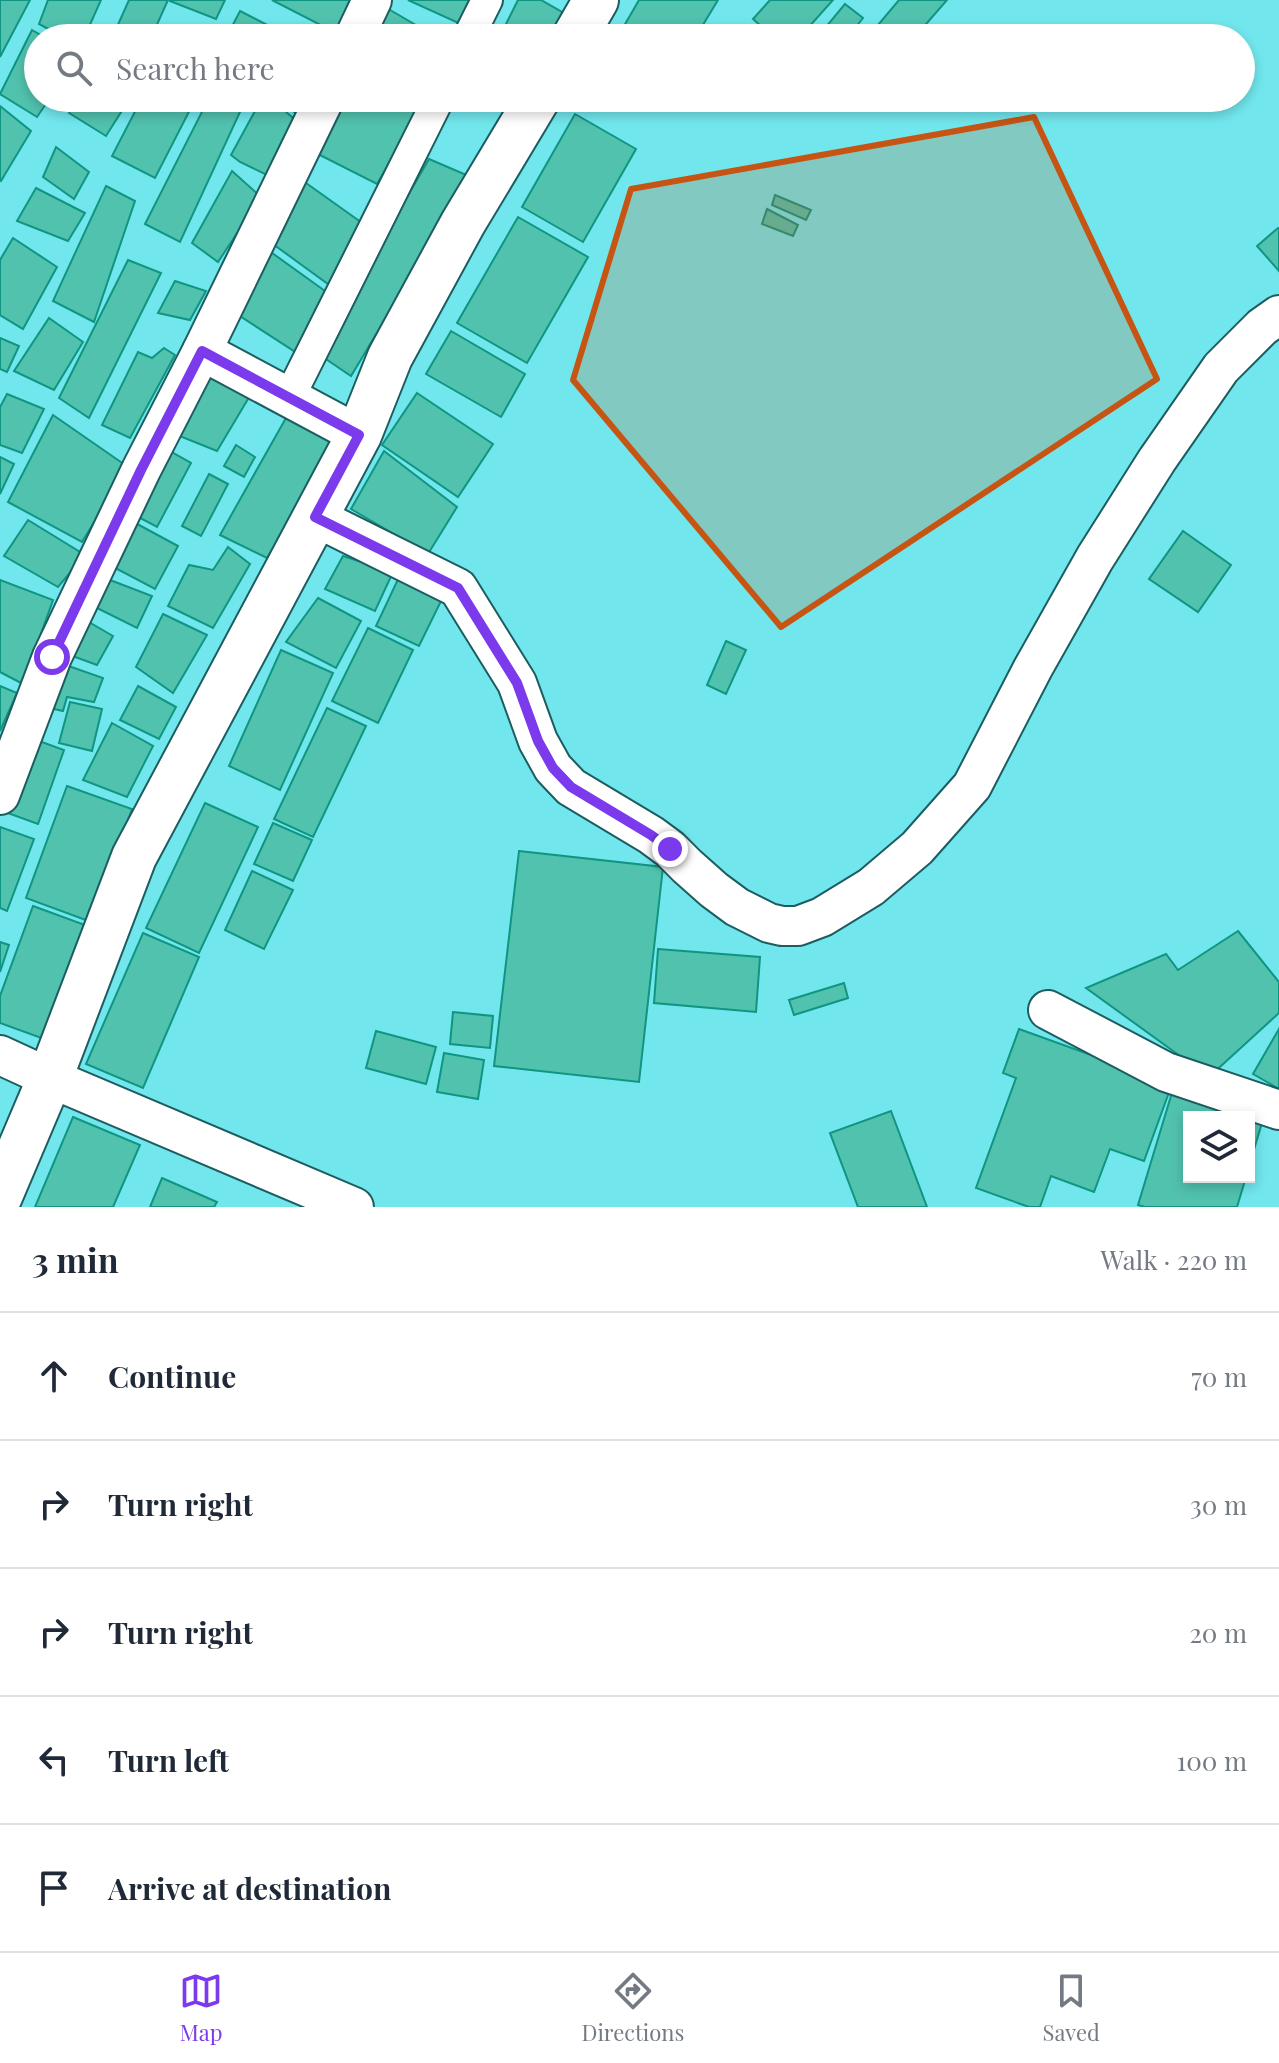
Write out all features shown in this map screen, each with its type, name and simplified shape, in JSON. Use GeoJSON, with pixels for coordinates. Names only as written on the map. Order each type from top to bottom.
{"type":"FeatureCollection","features":[{"type":"Feature","properties":{"kind":"main road"},"geometry":{"type":"LineString","coordinates":[[582,24],[596,0]]}},
{"type":"Feature","properties":{"kind":"main road"},"geometry":{"type":"LineString","coordinates":[[0,1196],[50,1078],[134,857],[359,435],[390,357],[463,223],[530,112]]}},
{"type":"Feature","properties":{"kind":"street"},"geometry":{"type":"LineString","coordinates":[[361,24],[372,0]]}},
{"type":"Feature","properties":{"kind":"street"},"geometry":{"type":"LineString","coordinates":[[475,24],[487,0]]}},
{"type":"Feature","properties":{"kind":"street"},"geometry":{"type":"LineString","coordinates":[[0,795],[52,657],[318,112]]}},
{"type":"Feature","properties":{"kind":"street"},"geometry":{"type":"LineString","coordinates":[[289,398],[432,112]]}},
{"type":"Feature","properties":{"kind":"street"},"geometry":{"type":"LineString","coordinates":[[315,517],[458,588],[517,683],[538,741],[553,768],[571,787],[651,835],[737,907],[769,923],[798,926],[822,917],[871,887],[917,848],[972,786],[1095,558],[1157,460],[1221,368],[1262,327],[1279,315]]}},
{"type":"Feature","properties":{"kind":"street"},"geometry":{"type":"LineString","coordinates":[[202,351],[359,435]]}},
{"type":"Feature","properties":{"kind":"street"},"geometry":{"type":"LineString","coordinates":[[1048,1010],[1166,1072],[1279,1110]]}},
{"type":"Feature","properties":{"kind":"street"},"geometry":{"type":"LineString","coordinates":[[0,1055],[354,1207]]}},
{"type":"Feature","properties":{"kind":"highlighted area"},"geometry":{"type":"Polygon","coordinates":[[[1034,117],[1157,379],[781,627],[573,380],[631,189],[1034,117]]]}},
{"type":"Feature","properties":{"kind":"building"},"geometry":{"type":"Polygon","coordinates":[[[0,0],[30,0],[0,57],[0,0]]]}},
{"type":"Feature","properties":{"kind":"building"},"geometry":{"type":"Polygon","coordinates":[[[48,0],[101,0],[90,24],[39,24],[48,0]]]}},
{"type":"Feature","properties":{"kind":"building"},"geometry":{"type":"Polygon","coordinates":[[[129,0],[168,0],[157,24],[118,24],[129,0]]]}},
{"type":"Feature","properties":{"kind":"building"},"geometry":{"type":"Polygon","coordinates":[[[170,0],[225,0],[216,19],[170,0]]]}},
{"type":"Feature","properties":{"kind":"building"},"geometry":{"type":"Polygon","coordinates":[[[272,0],[355,0],[343,24],[319,24],[272,0]]]}},
{"type":"Feature","properties":{"kind":"building"},"geometry":{"type":"Polygon","coordinates":[[[408,0],[478,0],[466,24],[408,0]]]}},
{"type":"Feature","properties":{"kind":"building"},"geometry":{"type":"Polygon","coordinates":[[[518,0],[541,0],[569,16],[565,24],[506,24],[518,0]]]}},
{"type":"Feature","properties":{"kind":"building"},"geometry":{"type":"Polygon","coordinates":[[[639,0],[718,0],[703,24],[625,24],[639,0]]]}},
{"type":"Feature","properties":{"kind":"building"},"geometry":{"type":"Polygon","coordinates":[[[770,0],[833,0],[812,24],[759,24],[753,19],[770,0]]]}},
{"type":"Feature","properties":{"kind":"building"},"geometry":{"type":"Polygon","coordinates":[[[899,0],[947,0],[926,24],[879,24],[899,0]]]}},
{"type":"Feature","properties":{"kind":"building"},"geometry":{"type":"Polygon","coordinates":[[[845,4],[863,18],[858,24],[828,24],[845,4]]]}},
{"type":"Feature","properties":{"kind":"building"},"geometry":{"type":"Polygon","coordinates":[[[385,7],[414,24],[375,24],[385,7]]]}},
{"type":"Feature","properties":{"kind":"building"},"geometry":{"type":"Polygon","coordinates":[[[240,11],[265,24],[233,24],[240,11]]]}},
{"type":"Feature","properties":{"kind":"building"},"geometry":{"type":"Polygon","coordinates":[[[24,46],[24,109],[0,94],[24,46]]]}},
{"type":"Feature","properties":{"kind":"building"},"geometry":{"type":"Polygon","coordinates":[[[0,106],[31,131],[1,181],[0,180],[0,106]]]}},
{"type":"Feature","properties":{"kind":"building"},"geometry":{"type":"Polygon","coordinates":[[[70,112],[121,112],[106,136],[70,112]]]}},
{"type":"Feature","properties":{"kind":"building"},"geometry":{"type":"Polygon","coordinates":[[[135,112],[189,112],[155,178],[112,156],[135,112]]]}},
{"type":"Feature","properties":{"kind":"building"},"geometry":{"type":"Polygon","coordinates":[[[202,112],[240,112],[180,242],[145,224],[202,112]]]}},
{"type":"Feature","properties":{"kind":"building"},"geometry":{"type":"Polygon","coordinates":[[[254,112],[286,112],[300,124],[267,175],[231,155],[254,112]]]}},
{"type":"Feature","properties":{"kind":"building"},"geometry":{"type":"Polygon","coordinates":[[[325,112],[419,112],[377,184],[306,148],[325,112]]]}},
{"type":"Feature","properties":{"kind":"building"},"geometry":{"type":"Polygon","coordinates":[[[575,114],[636,149],[583,242],[522,207],[575,114]]]}},
{"type":"Feature","properties":{"kind":"building"},"geometry":{"type":"Polygon","coordinates":[[[56,147],[89,172],[74,199],[43,177],[56,147]]]}},
{"type":"Feature","properties":{"kind":"building"},"geometry":{"type":"Polygon","coordinates":[[[429,159],[471,177],[351,376],[317,353],[429,159]]]}},
{"type":"Feature","properties":{"kind":"building"},"geometry":{"type":"Polygon","coordinates":[[[232,171],[261,197],[218,262],[192,243],[232,171]]]}},
{"type":"Feature","properties":{"kind":"building"},"geometry":{"type":"Polygon","coordinates":[[[292,173],[365,225],[332,287],[266,239],[292,173]]]}},
{"type":"Feature","properties":{"kind":"building"},"geometry":{"type":"Polygon","coordinates":[[[106,186],[135,201],[94,322],[53,301],[106,186]]]}},
{"type":"Feature","properties":{"kind":"building"},"geometry":{"type":"Polygon","coordinates":[[[36,188],[85,213],[68,241],[17,221],[36,188]]]}},
{"type":"Feature","properties":{"kind":"building"},"geometry":{"type":"Polygon","coordinates":[[[775,195],[811,210],[806,220],[772,205],[775,195]]]}},
{"type":"Feature","properties":{"kind":"building"},"geometry":{"type":"Polygon","coordinates":[[[767,209],[798,225],[793,236],[762,224],[767,209]]]}},
{"type":"Feature","properties":{"kind":"building"},"geometry":{"type":"Polygon","coordinates":[[[518,217],[588,257],[527,363],[457,323],[518,217]]]}},
{"type":"Feature","properties":{"kind":"building"},"geometry":{"type":"Polygon","coordinates":[[[1279,229],[1279,271],[1257,246],[1279,229]]]}},
{"type":"Feature","properties":{"kind":"building"},"geometry":{"type":"Polygon","coordinates":[[[13,238],[57,267],[23,329],[0,315],[0,260],[13,238]]]}},
{"type":"Feature","properties":{"kind":"building"},"geometry":{"type":"Polygon","coordinates":[[[261,245],[332,296],[300,355],[229,309],[261,245]]]}},
{"type":"Feature","properties":{"kind":"building"},"geometry":{"type":"Polygon","coordinates":[[[128,260],[161,273],[89,418],[59,398],[128,260]]]}},
{"type":"Feature","properties":{"kind":"building"},"geometry":{"type":"Polygon","coordinates":[[[175,281],[206,291],[190,320],[158,313],[175,281]]]}},
{"type":"Feature","properties":{"kind":"building"},"geometry":{"type":"Polygon","coordinates":[[[49,318],[83,342],[54,390],[14,371],[49,318]]]}},
{"type":"Feature","properties":{"kind":"building"},"geometry":{"type":"Polygon","coordinates":[[[451,331],[525,374],[501,417],[426,374],[451,331]]]}},
{"type":"Feature","properties":{"kind":"building"},"geometry":{"type":"Polygon","coordinates":[[[0,338],[19,346],[7,372],[0,369],[0,338]]]}},
{"type":"Feature","properties":{"kind":"building"},"geometry":{"type":"Polygon","coordinates":[[[164,348],[175,355],[130,438],[102,425],[138,352],[152,358],[164,348]]]}},
{"type":"Feature","properties":{"kind":"building"},"geometry":{"type":"Polygon","coordinates":[[[210,368],[254,389],[217,451],[177,435],[210,368]]]}},
{"type":"Feature","properties":{"kind":"building"},"geometry":{"type":"Polygon","coordinates":[[[417,393],[493,444],[458,497],[382,445],[417,393]]]}},
{"type":"Feature","properties":{"kind":"building"},"geometry":{"type":"Polygon","coordinates":[[[7,394],[44,409],[22,453],[0,445],[0,407],[7,394]]]}},
{"type":"Feature","properties":{"kind":"building"},"geometry":{"type":"Polygon","coordinates":[[[291,409],[342,437],[267,558],[220,535],[291,409]]]}},
{"type":"Feature","properties":{"kind":"building"},"geometry":{"type":"Polygon","coordinates":[[[53,415],[128,467],[82,542],[8,502],[53,415]]]}},
{"type":"Feature","properties":{"kind":"building"},"geometry":{"type":"Polygon","coordinates":[[[236,445],[255,457],[244,477],[224,466],[236,445]]]}},
{"type":"Feature","properties":{"kind":"building"},"geometry":{"type":"Polygon","coordinates":[[[161,446],[191,463],[157,527],[127,511],[161,446]]]}},
{"type":"Feature","properties":{"kind":"building"},"geometry":{"type":"Polygon","coordinates":[[[384,451],[457,507],[428,554],[351,509],[384,451]]]}},
{"type":"Feature","properties":{"kind":"building"},"geometry":{"type":"Polygon","coordinates":[[[0,457],[14,464],[0,494],[0,457]]]}},
{"type":"Feature","properties":{"kind":"building"},"geometry":{"type":"Polygon","coordinates":[[[209,474],[228,484],[201,536],[182,526],[209,474]]]}},
{"type":"Feature","properties":{"kind":"building"},"geometry":{"type":"Polygon","coordinates":[[[126,518],[178,546],[155,589],[102,561],[126,518]]]}},
{"type":"Feature","properties":{"kind":"building"},"geometry":{"type":"Polygon","coordinates":[[[28,520],[85,555],[58,587],[4,556],[28,520]]]}},
{"type":"Feature","properties":{"kind":"building"},"geometry":{"type":"Polygon","coordinates":[[[1183,531],[1231,565],[1198,612],[1149,579],[1183,531]]]}},
{"type":"Feature","properties":{"kind":"building"},"geometry":{"type":"Polygon","coordinates":[[[228,547],[250,564],[213,628],[168,606],[189,565],[213,570],[228,547]]]}},
{"type":"Feature","properties":{"kind":"building"},"geometry":{"type":"Polygon","coordinates":[[[343,556],[393,572],[375,611],[325,589],[343,556]]]}},
{"type":"Feature","properties":{"kind":"building"},"geometry":{"type":"Polygon","coordinates":[[[400,575],[444,595],[419,646],[376,626],[400,575]]]}},
{"type":"Feature","properties":{"kind":"building"},"geometry":{"type":"Polygon","coordinates":[[[0,580],[53,600],[23,684],[0,672],[0,580]]]}},
{"type":"Feature","properties":{"kind":"building"},"geometry":{"type":"Polygon","coordinates":[[[110,580],[152,596],[137,628],[97,608],[110,580]]]}},
{"type":"Feature","properties":{"kind":"building"},"geometry":{"type":"Polygon","coordinates":[[[318,598],[361,621],[336,668],[286,642],[318,598]]]}},
{"type":"Feature","properties":{"kind":"building"},"geometry":{"type":"Polygon","coordinates":[[[163,614],[207,635],[173,693],[136,667],[163,614]]]}},
{"type":"Feature","properties":{"kind":"building"},"geometry":{"type":"Polygon","coordinates":[[[82,618],[113,636],[97,665],[64,653],[82,618]]]}},
{"type":"Feature","properties":{"kind":"building"},"geometry":{"type":"Polygon","coordinates":[[[368,628],[413,650],[378,723],[332,701],[368,628]]]}},
{"type":"Feature","properties":{"kind":"building"},"geometry":{"type":"Polygon","coordinates":[[[726,641],[746,650],[726,694],[707,685],[726,641]]]}},
{"type":"Feature","properties":{"kind":"building"},"geometry":{"type":"Polygon","coordinates":[[[281,650],[333,673],[280,790],[229,766],[281,650]]]}},
{"type":"Feature","properties":{"kind":"building"},"geometry":{"type":"Polygon","coordinates":[[[60,663],[103,678],[94,702],[67,697],[63,711],[45,707],[60,663]]]}},
{"type":"Feature","properties":{"kind":"building"},"geometry":{"type":"Polygon","coordinates":[[[0,686],[17,693],[0,731],[0,686]]]}},
{"type":"Feature","properties":{"kind":"building"},"geometry":{"type":"Polygon","coordinates":[[[138,686],[176,707],[159,739],[120,720],[138,686]]]}},
{"type":"Feature","properties":{"kind":"building"},"geometry":{"type":"Polygon","coordinates":[[[70,702],[102,709],[92,751],[59,743],[70,702]]]}},
{"type":"Feature","properties":{"kind":"building"},"geometry":{"type":"Polygon","coordinates":[[[327,708],[366,726],[313,837],[274,819],[327,708]]]}},
{"type":"Feature","properties":{"kind":"building"},"geometry":{"type":"Polygon","coordinates":[[[112,723],[153,746],[127,797],[83,780],[112,723]]]}},
{"type":"Feature","properties":{"kind":"building"},"geometry":{"type":"Polygon","coordinates":[[[28,737],[64,750],[38,824],[2,811],[28,737]]]}},
{"type":"Feature","properties":{"kind":"building"},"geometry":{"type":"Polygon","coordinates":[[[67,786],[132,809],[91,922],[26,898],[67,786]]]}},
{"type":"Feature","properties":{"kind":"building"},"geometry":{"type":"Polygon","coordinates":[[[205,803],[258,827],[199,953],[146,928],[205,803]]]}},
{"type":"Feature","properties":{"kind":"building"},"geometry":{"type":"Polygon","coordinates":[[[273,823],[312,840],[293,881],[254,864],[273,823]]]}},
{"type":"Feature","properties":{"kind":"building"},"geometry":{"type":"Polygon","coordinates":[[[0,827],[34,839],[7,911],[0,908],[0,827]]]}},
{"type":"Feature","properties":{"kind":"building"},"geometry":{"type":"Polygon","coordinates":[[[519,851],[663,867],[639,1082],[494,1066],[519,851]]]}},
{"type":"Feature","properties":{"kind":"building"},"geometry":{"type":"Polygon","coordinates":[[[252,871],[293,890],[264,949],[225,930],[252,871]]]}},
{"type":"Feature","properties":{"kind":"building"},"geometry":{"type":"Polygon","coordinates":[[[33,906],[85,925],[44,1039],[0,1023],[0,996],[33,906]]]}},
{"type":"Feature","properties":{"kind":"building"},"geometry":{"type":"Polygon","coordinates":[[[1238,931],[1279,982],[1279,1013],[1209,1077],[1086,988],[1166,954],[1178,970],[1238,931]]]}},
{"type":"Feature","properties":{"kind":"building"},"geometry":{"type":"Polygon","coordinates":[[[143,933],[199,957],[143,1088],[86,1064],[143,933]]]}},
{"type":"Feature","properties":{"kind":"building"},"geometry":{"type":"Polygon","coordinates":[[[0,942],[9,945],[0,972],[0,942]]]}},
{"type":"Feature","properties":{"kind":"building"},"geometry":{"type":"Polygon","coordinates":[[[658,949],[760,957],[756,1012],[654,1003],[658,949]]]}},
{"type":"Feature","properties":{"kind":"building"},"geometry":{"type":"Polygon","coordinates":[[[844,983],[848,998],[794,1015],[789,1000],[844,983]]]}},
{"type":"Feature","properties":{"kind":"building"},"geometry":{"type":"Polygon","coordinates":[[[453,1012],[493,1016],[490,1048],[450,1044],[453,1012]]]}},
{"type":"Feature","properties":{"kind":"building"},"geometry":{"type":"Polygon","coordinates":[[[1019,1029],[1172,1084],[1144,1161],[1110,1149],[1094,1192],[1051,1176],[1040,1207],[1029,1207],[976,1188],[1016,1078],[1003,1073],[1019,1029]]]}},
{"type":"Feature","properties":{"kind":"building"},"geometry":{"type":"Polygon","coordinates":[[[1279,1029],[1279,1089],[1253,1074],[1279,1029]]]}},
{"type":"Feature","properties":{"kind":"building"},"geometry":{"type":"Polygon","coordinates":[[[376,1031],[436,1047],[426,1084],[366,1068],[376,1031]]]}},
{"type":"Feature","properties":{"kind":"building"},"geometry":{"type":"Polygon","coordinates":[[[444,1053],[484,1060],[478,1099],[437,1092],[444,1053]]]}},
{"type":"Feature","properties":{"kind":"building"},"geometry":{"type":"Polygon","coordinates":[[[1174,1086],[1265,1113],[1255,1146],[1255,1111],[1183,1111],[1183,1183],[1244,1183],[1237,1207],[1138,1205],[1174,1086]]]}},
{"type":"Feature","properties":{"kind":"building"},"geometry":{"type":"Polygon","coordinates":[[[891,1111],[927,1207],[858,1207],[830,1133],[891,1111]]]}},
{"type":"Feature","properties":{"kind":"building"},"geometry":{"type":"Polygon","coordinates":[[[73,1117],[140,1145],[113,1207],[35,1207],[73,1117]]]}},
{"type":"Feature","properties":{"kind":"building"},"geometry":{"type":"Polygon","coordinates":[[[162,1178],[217,1202],[214,1207],[150,1207],[162,1178]]]}},
{"type":"Feature","properties":{"kind":"route"},"geometry":{"type":"LineString","coordinates":[[52,657],[202,351],[359,435],[315,517],[458,588],[517,683],[538,741],[553,768],[571,787],[670,849]]}}]}
